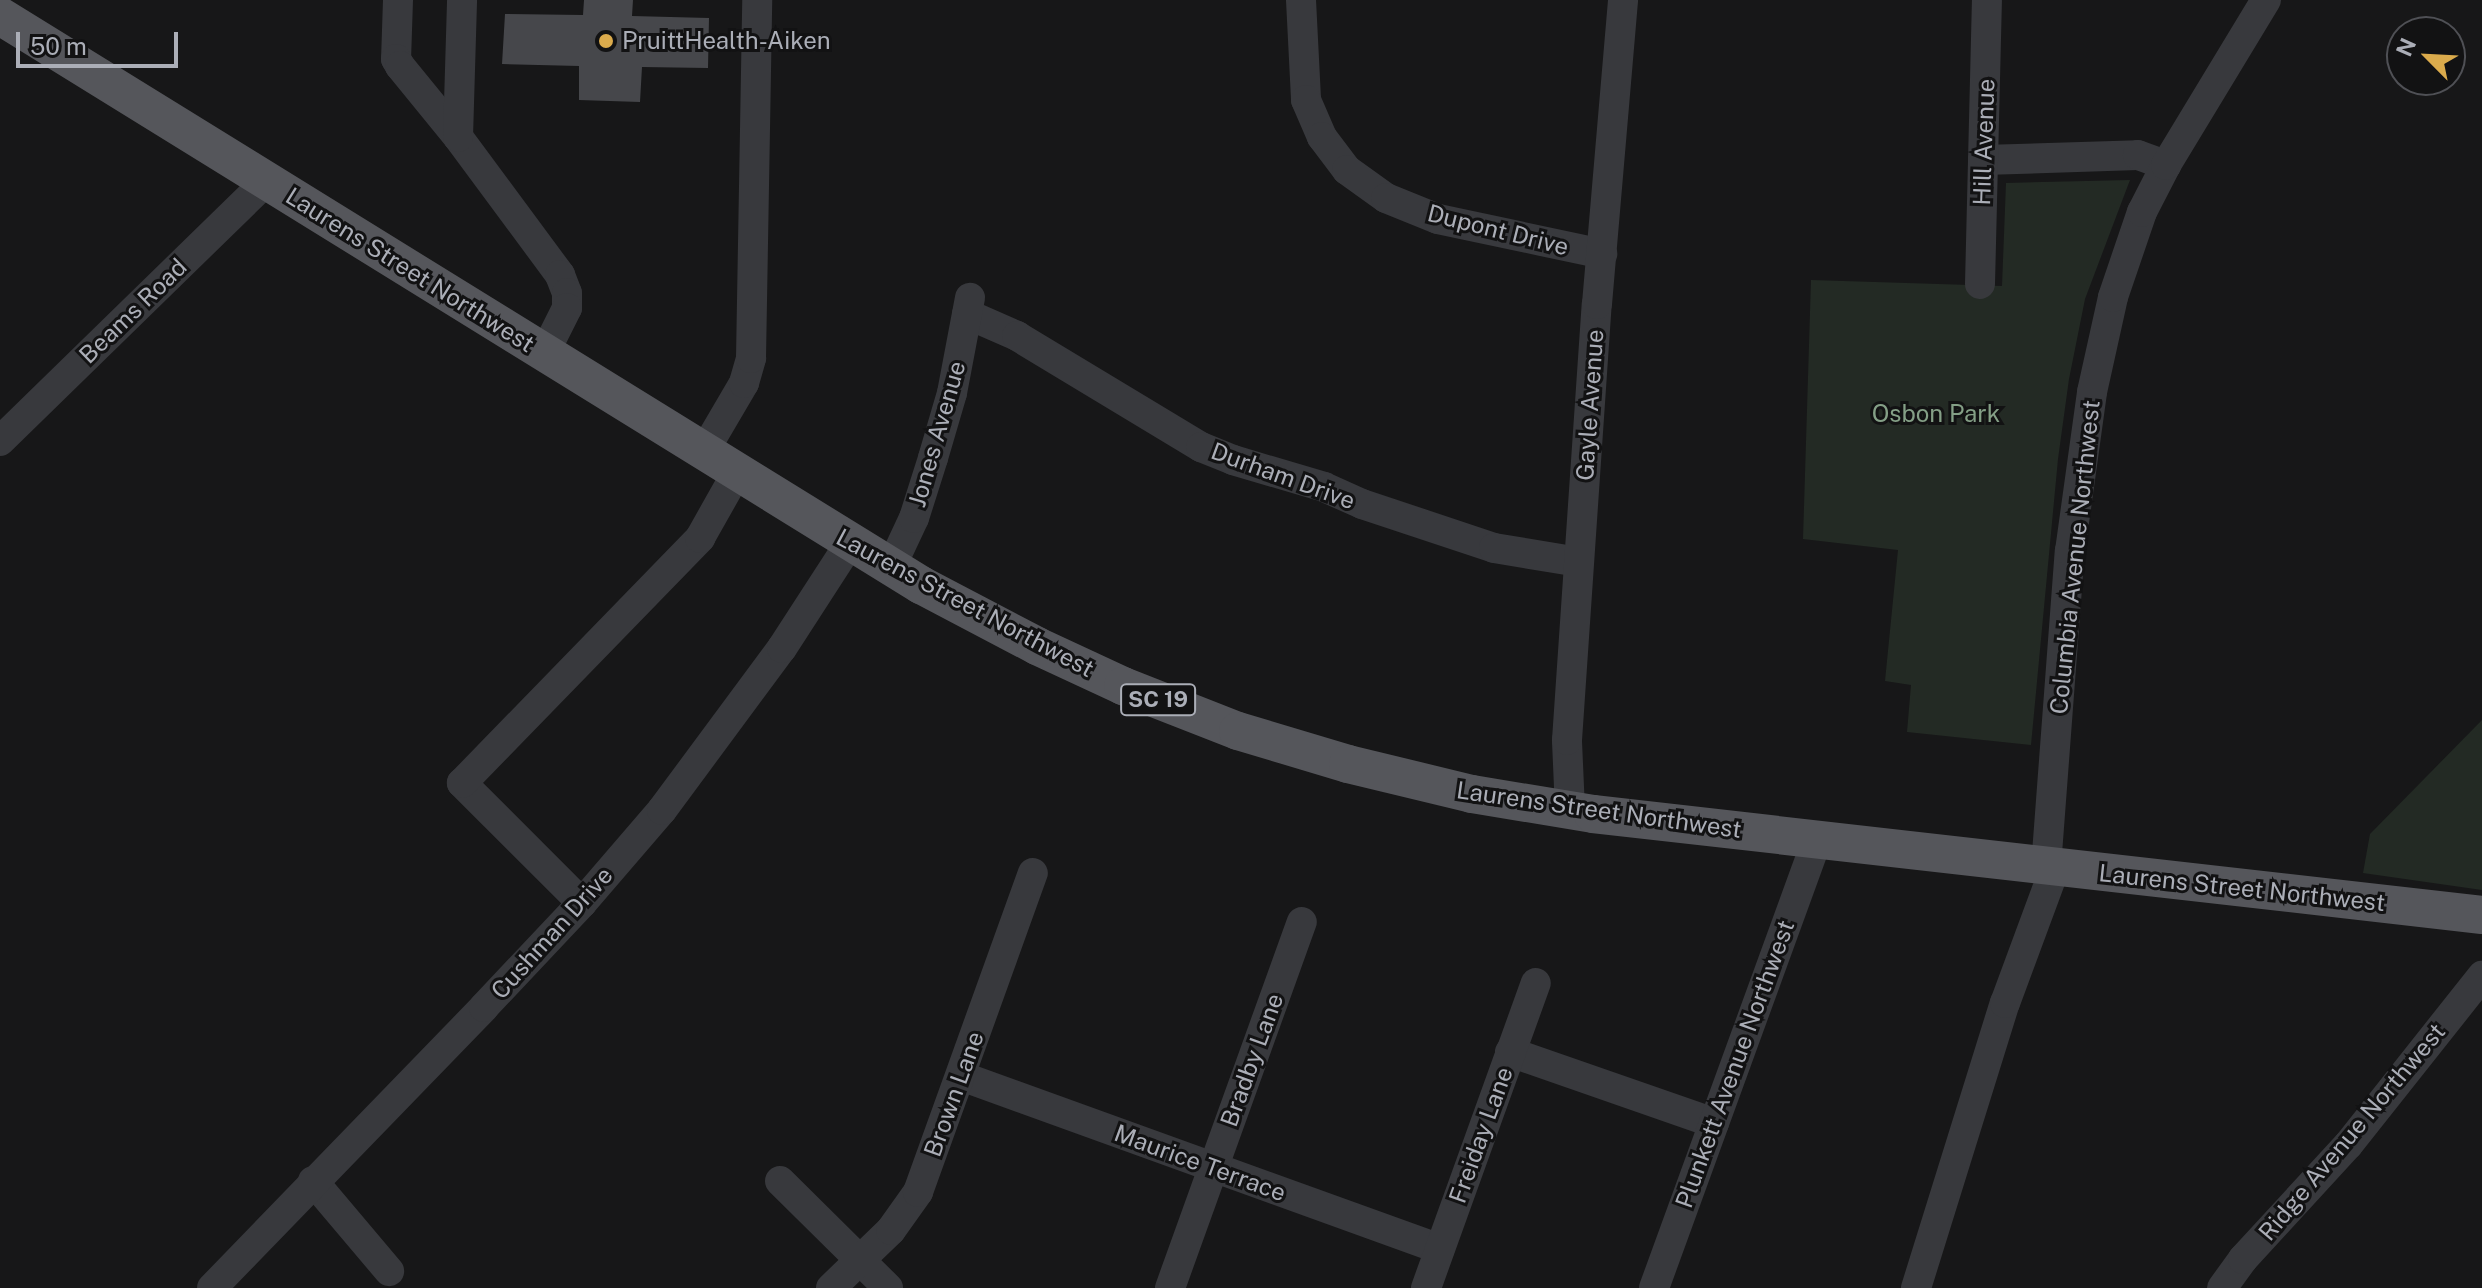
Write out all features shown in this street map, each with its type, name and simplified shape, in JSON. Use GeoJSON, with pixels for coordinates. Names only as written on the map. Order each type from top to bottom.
{"type":"FeatureCollection","features":[{"type":"Feature","properties":{"kind":"main road","name":"Laurens Street Northwest"},"geometry":{"type":"LineString","coordinates":[[0,16],[736,474],[891,567],[1037,646],[1123,686],[1238,731],[1348,764],[1472,794],[1570,810],[1817,841],[2482,915]]}},
{"type":"Feature","properties":{"kind":"street"},"geometry":{"type":"LineString","coordinates":[[398,0],[396,59],[545,251],[567,293],[562,321],[544,354]]}},
{"type":"Feature","properties":{"kind":"street"},"geometry":{"type":"LineString","coordinates":[[458,137],[462,0]]}},
{"type":"Feature","properties":{"kind":"street"},"geometry":{"type":"LineString","coordinates":[[703,453],[744,383],[751,358],[757,0]]}},
{"type":"Feature","properties":{"kind":"street"},"geometry":{"type":"LineString","coordinates":[[1292,0],[1301,0]]}},
{"type":"Feature","properties":{"kind":"street","name":"Dupont Drive"},"geometry":{"type":"LineString","coordinates":[[1301,0],[1306,100],[1322,137],[1347,170],[1386,198],[1438,219],[1602,254]]}},
{"type":"Feature","properties":{"kind":"street","name":"Gayle Avenue"},"geometry":{"type":"LineString","coordinates":[[1570,810],[1567,740],[1623,0]]}},
{"type":"Feature","properties":{"kind":"street","name":"Hill Avenue"},"geometry":{"type":"LineString","coordinates":[[1980,284],[1987,0]]}},
{"type":"Feature","properties":{"kind":"street","name":"Columbia Avenue Northwest"},"geometry":{"type":"LineString","coordinates":[[1916,1288],[2050,867],[2070,551],[2092,392],[2126,255],[2166,165],[2266,0]]}},
{"type":"Feature","properties":{"kind":"street"},"geometry":{"type":"LineString","coordinates":[[1983,160],[2138,155],[2166,165]]}},
{"type":"Feature","properties":{"kind":"street","name":"Beams Road"},"geometry":{"type":"LineString","coordinates":[[0,441],[266,181]]}},
{"type":"Feature","properties":{"kind":"street","name":"Durham Drive"},"geometry":{"type":"LineString","coordinates":[[969,306],[1149,417],[1222,455],[1324,487],[1362,504],[1494,548],[1579,562]]}},
{"type":"Feature","properties":{"kind":"street","name":"Jones Avenue"},"geometry":{"type":"LineString","coordinates":[[891,567],[914,518],[937,445],[952,393],[969,306]]}},
{"type":"Feature","properties":{"kind":"street"},"geometry":{"type":"LineString","coordinates":[[582,903],[462,783],[700,538],[736,474]]}},
{"type":"Feature","properties":{"kind":"street","name":"Cushman Drive"},"geometry":{"type":"LineString","coordinates":[[212,1288],[582,903],[662,810],[731,719],[850,543]]}},
{"type":"Feature","properties":{"kind":"street","name":"Plunkett Avenue Northwest"},"geometry":{"type":"LineString","coordinates":[[1654,1288],[1817,841]]}},
{"type":"Feature","properties":{"kind":"street","name":"Brown Lane"},"geometry":{"type":"LineString","coordinates":[[831,1288],[891,1230],[918,1192],[1033,873]]}},
{"type":"Feature","properties":{"kind":"street","name":"Bradby Lane"},"geometry":{"type":"LineString","coordinates":[[1170,1288],[1302,922]]}},
{"type":"Feature","properties":{"kind":"street","name":"Ridge Avenue Northwest"},"geometry":{"type":"LineString","coordinates":[[2222,1288],[2243,1259],[2348,1145],[2482,976]]}},
{"type":"Feature","properties":{"kind":"street","name":"Freiday Lane"},"geometry":{"type":"LineString","coordinates":[[1426,1288],[1536,983]]}},
{"type":"Feature","properties":{"kind":"street"},"geometry":{"type":"LineString","coordinates":[[1510,1052],[1714,1123]]}},
{"type":"Feature","properties":{"kind":"street","name":"Maurice Terrace"},"geometry":{"type":"LineString","coordinates":[[961,1076],[1440,1249]]}},
{"type":"Feature","properties":{"kind":"street"},"geometry":{"type":"LineString","coordinates":[[313,1181],[389,1271]]}},
{"type":"Feature","properties":{"kind":"street"},"geometry":{"type":"LineString","coordinates":[[780,1181],[888,1288]]}},
{"type":"Feature","properties":{"kind":"green space","name":"Osbon Park"},"geometry":{"type":"Polygon","coordinates":[[[2130,180],[2085,299],[2069,379],[2058,459],[2031,745],[1907,732],[1911,685],[1885,681],[1898,550],[1803,539],[1811,280],[2002,286],[2006,183],[2130,180]]]}},
{"type":"Feature","properties":{"kind":"green space"},"geometry":{"type":"Polygon","coordinates":[[[2482,720],[2482,890],[2363,873],[2370,834],[2482,720]]]}},
{"type":"Feature","properties":{"kind":"building","name":"PruittHealth-Aiken"},"geometry":{"type":"Polygon","coordinates":[[[584,0],[633,0],[632,16],[709,18],[708,68],[642,67],[640,102],[579,100],[579,66],[502,64],[505,14],[583,15],[584,0]]]}},
{"type":"Feature","properties":{"kind":"place","name":"PruittHealth-Aiken"},"geometry":{"type":"Point","coordinates":[606,41]}}]}
